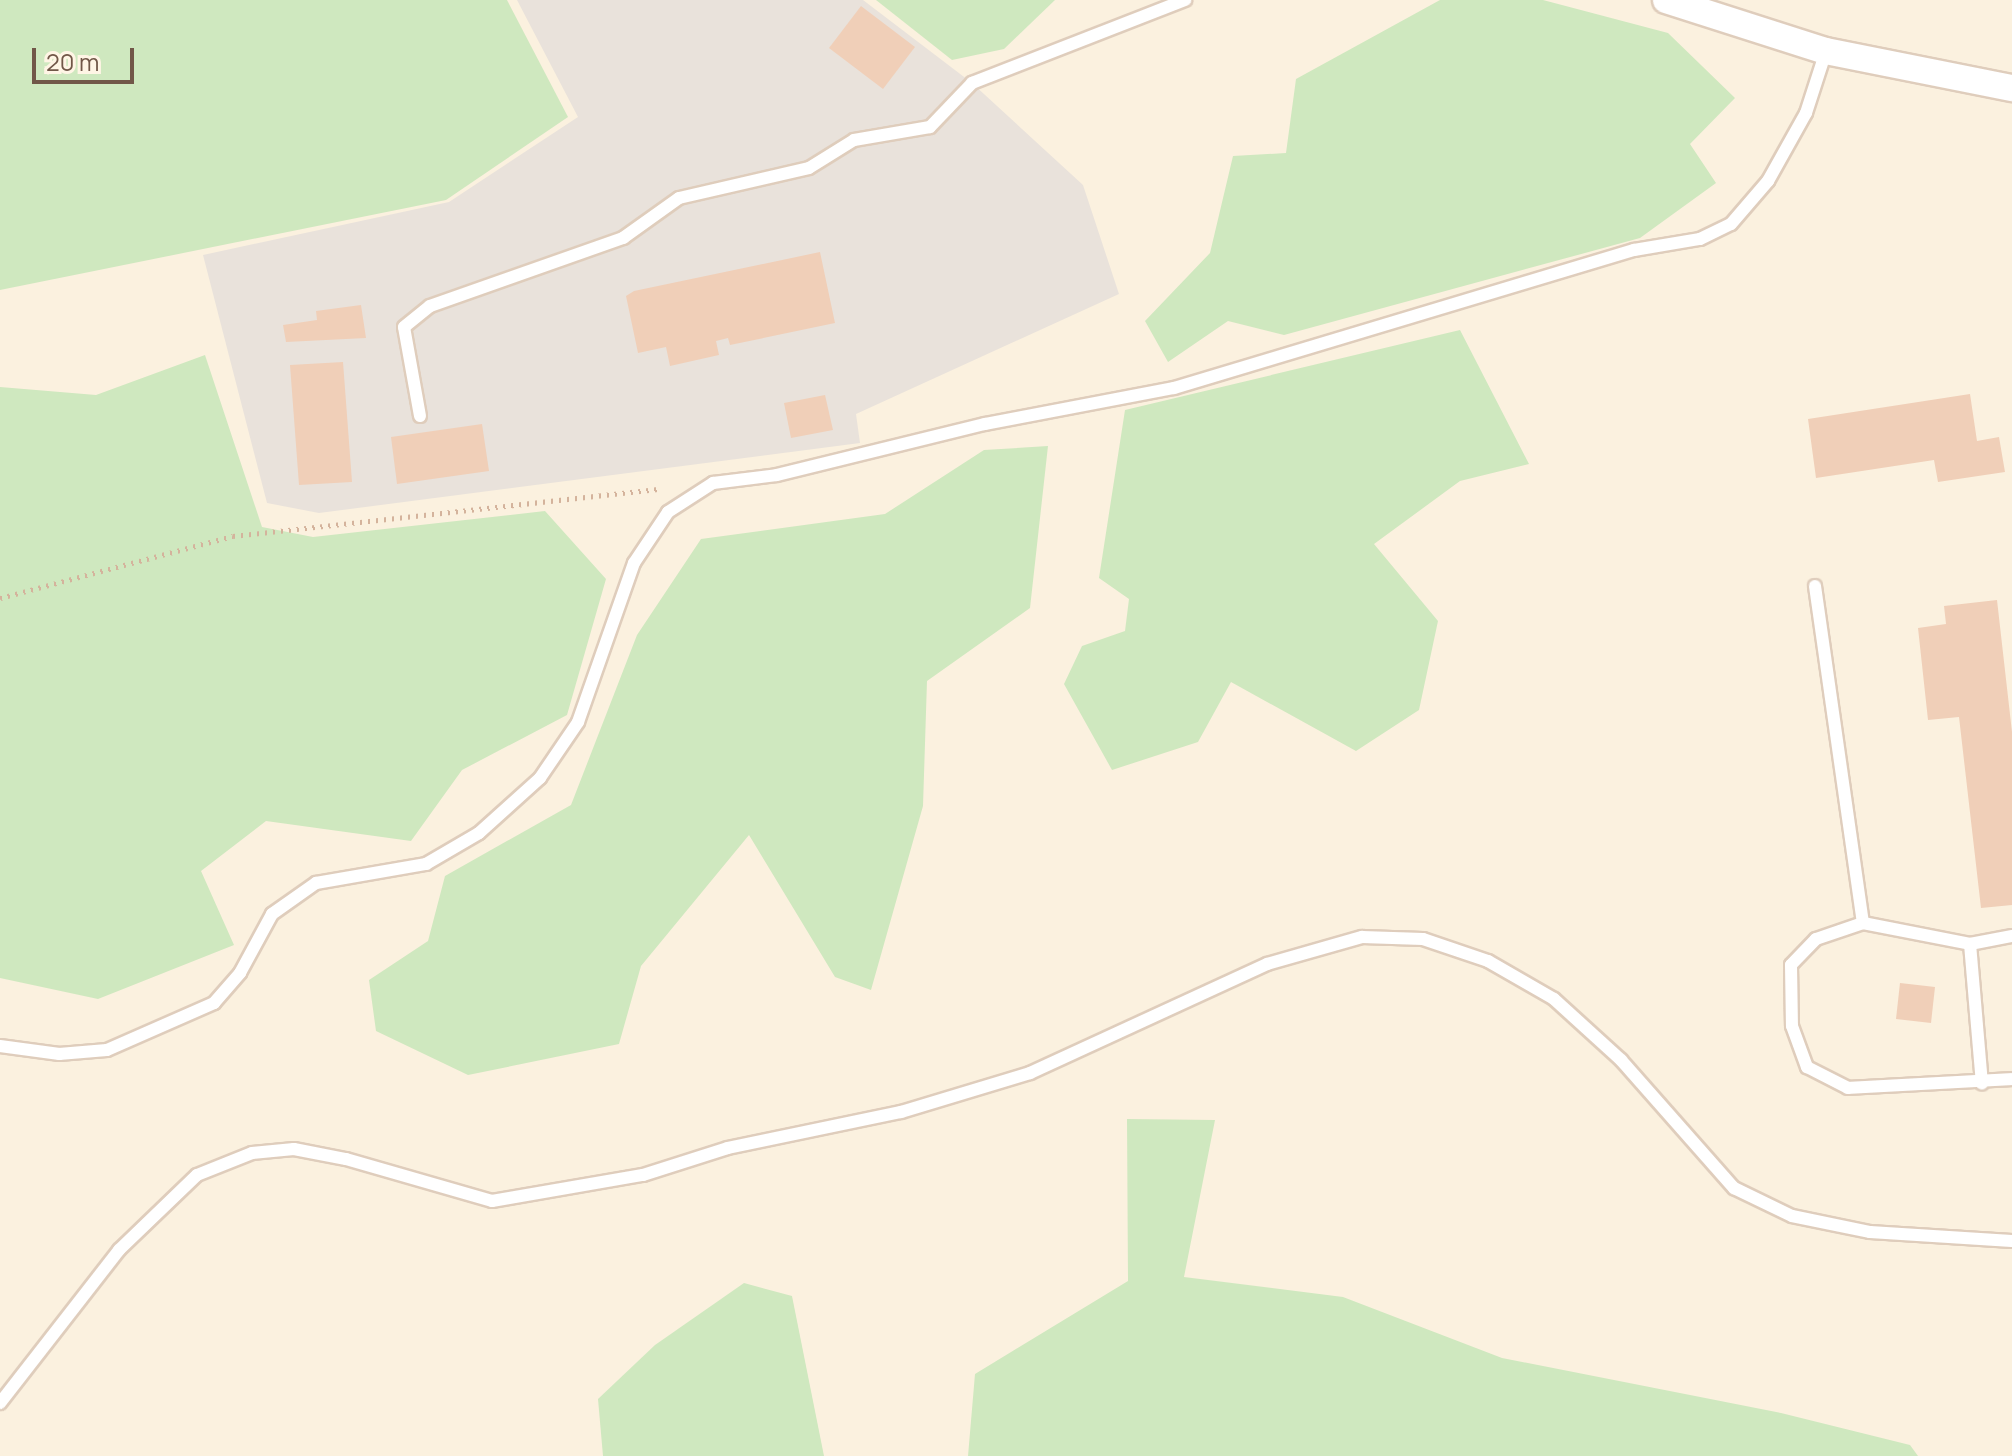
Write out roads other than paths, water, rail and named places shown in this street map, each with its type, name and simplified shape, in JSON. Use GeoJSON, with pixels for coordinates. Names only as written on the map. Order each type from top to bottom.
{"type":"FeatureCollection","features":[{"type":"Feature","properties":{"kind":"street"},"geometry":{"type":"LineString","coordinates":[[1666,0],[1826,51],[2012,88]]}},
{"type":"Feature","properties":{"kind":"lane"},"geometry":{"type":"LineString","coordinates":[[420,416],[404,327],[430,306],[623,238],[679,198],[809,168],[854,140],[930,127],[972,83],[1185,0]]}},
{"type":"Feature","properties":{"kind":"lane"},"geometry":{"type":"LineString","coordinates":[[0,1046],[59,1054],[107,1050],[214,1003],[240,973],[272,914],[316,883],[426,864],[479,833],[540,778],[578,722],[634,563],[668,512],[713,483],[777,475],[985,424],[1174,388],[1634,250],[1700,239],[1731,224],[1768,181],[1806,113],[1826,51]]}},
{"type":"Feature","properties":{"kind":"lane"},"geometry":{"type":"LineString","coordinates":[[1815,586],[1863,923]]}},
{"type":"Feature","properties":{"kind":"lane"},"geometry":{"type":"LineString","coordinates":[[2012,936],[1970,944],[1863,923],[1816,939],[1791,965],[1792,1026],[1807,1067],[1848,1088],[2012,1079]]}},
{"type":"Feature","properties":{"kind":"lane"},"geometry":{"type":"LineString","coordinates":[[0,1403],[119,1250],[197,1175],[252,1153],[294,1149],[346,1159],[492,1201],[643,1175],[728,1148],[901,1112],[1030,1073],[1267,964],[1362,937],[1423,939],[1488,961],[1554,999],[1621,1060],[1734,1188],[1792,1216],[1870,1232],[2012,1241]]}},
{"type":"Feature","properties":{"kind":"lane"},"geometry":{"type":"LineString","coordinates":[[1970,944],[1982,1083]]}}]}
